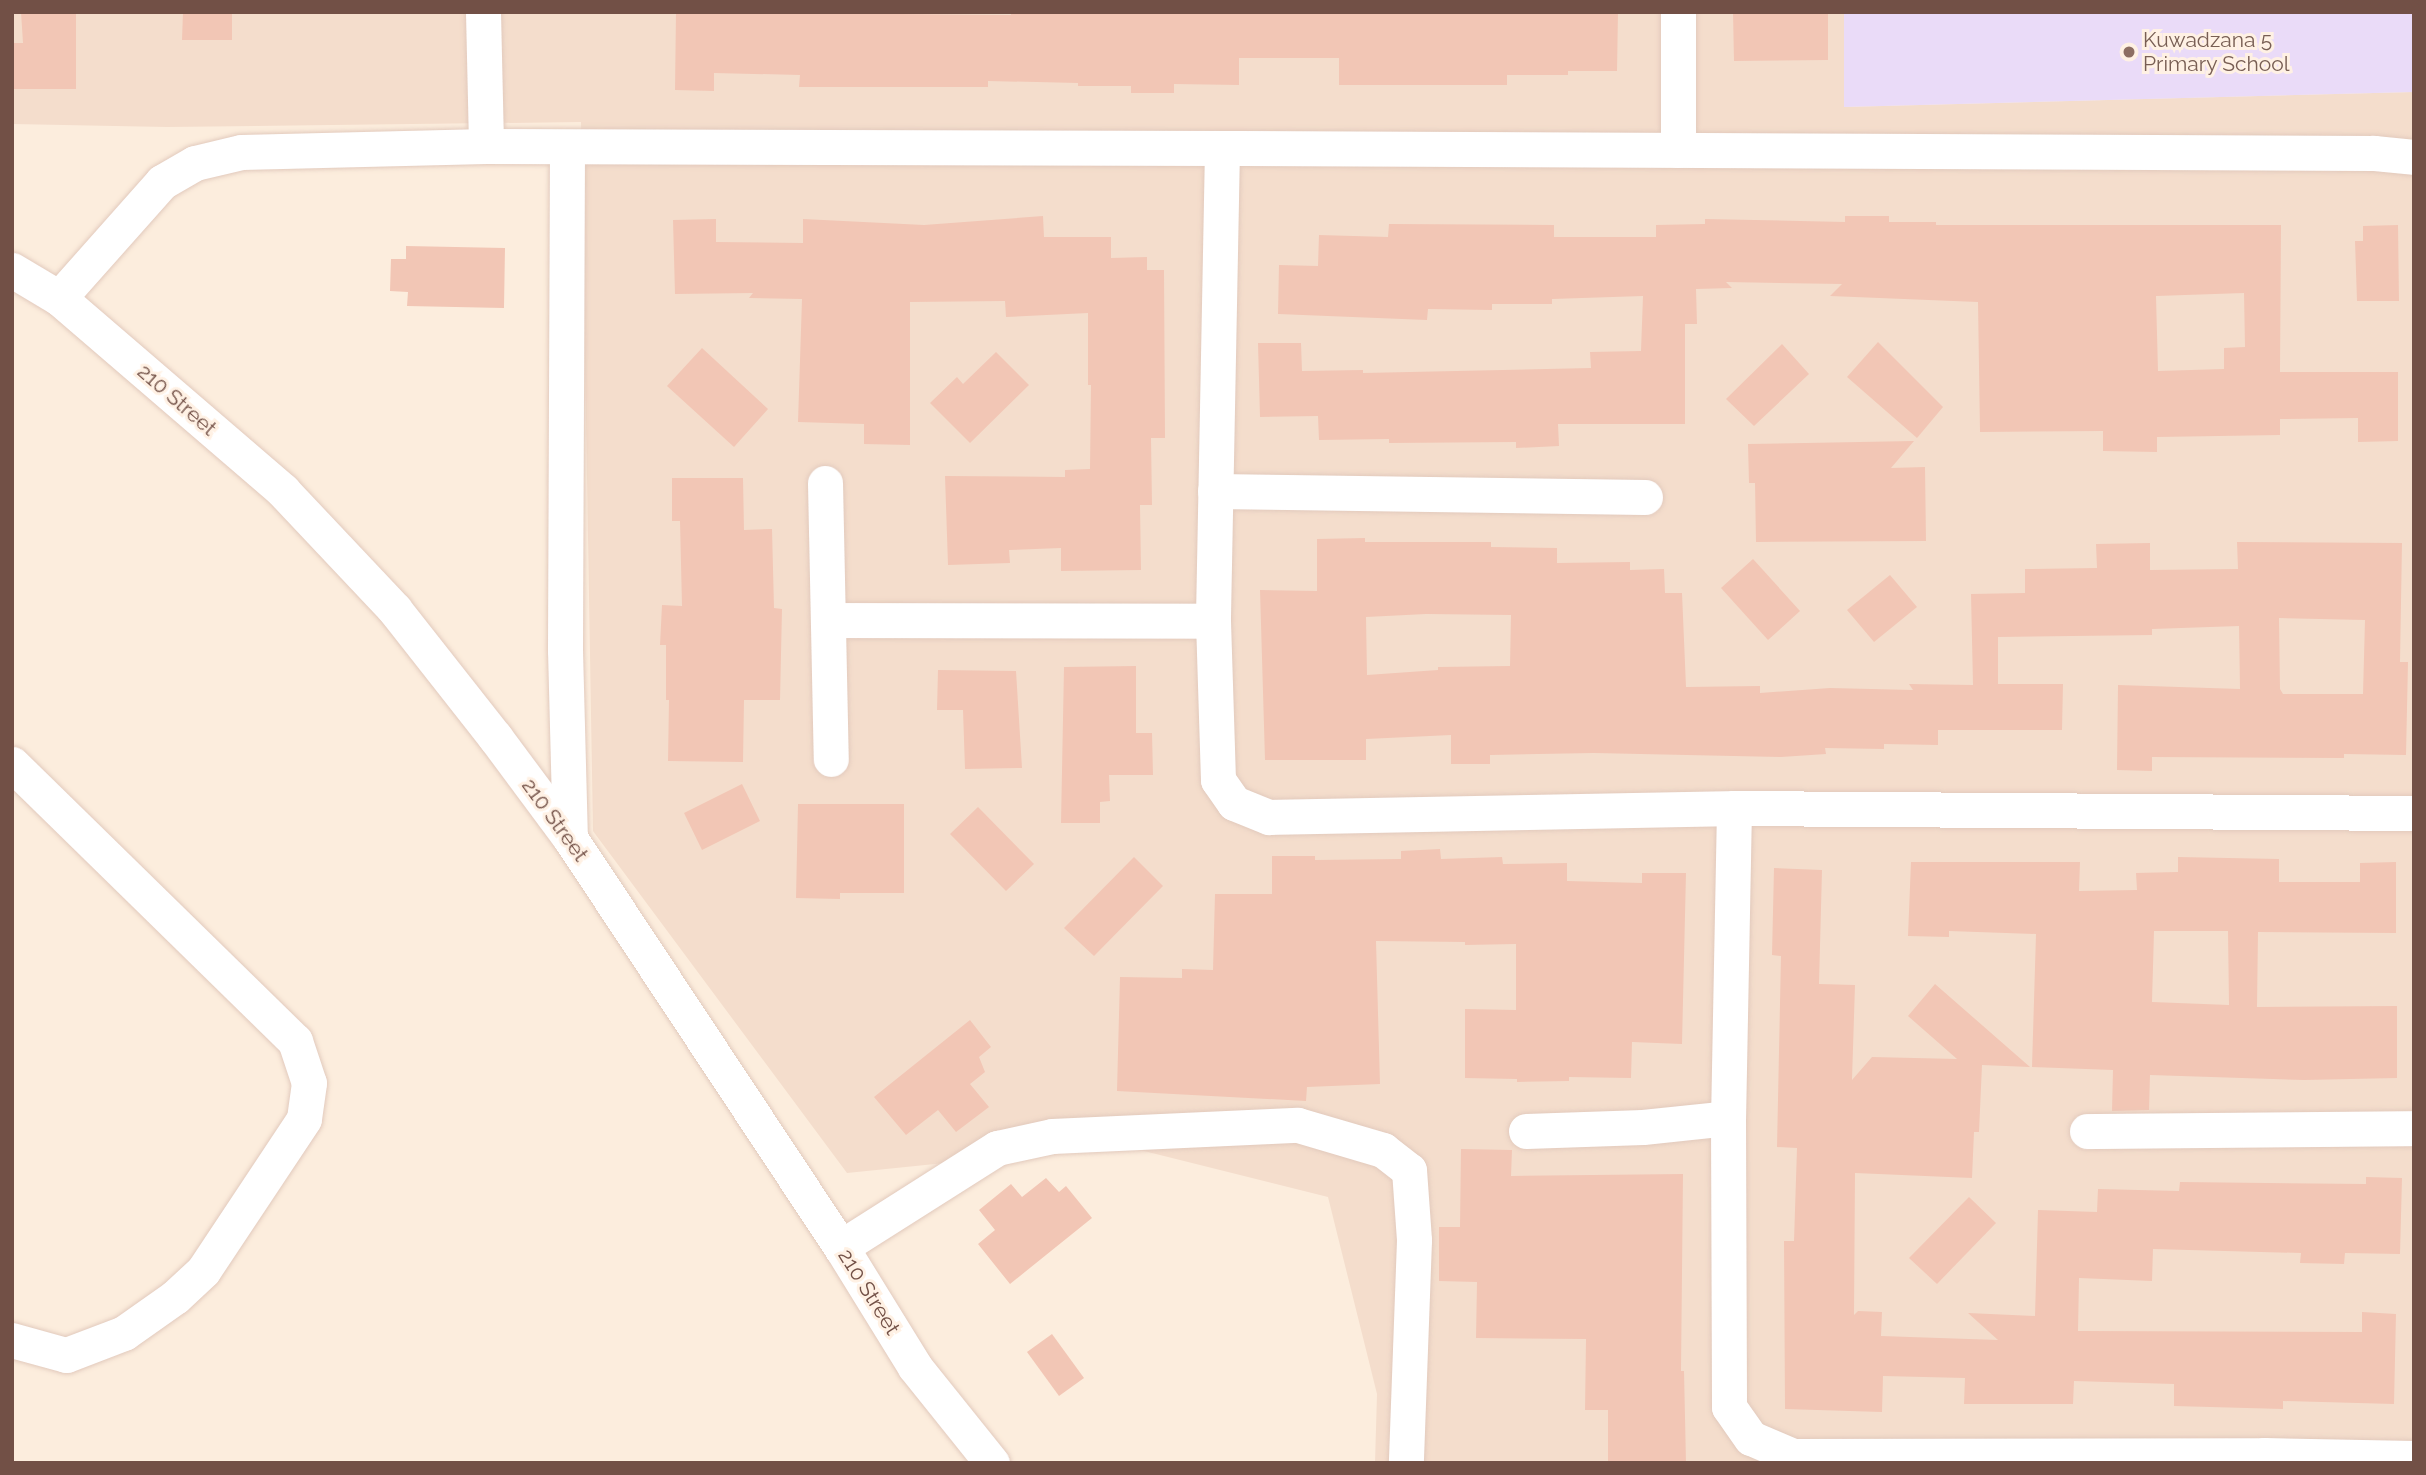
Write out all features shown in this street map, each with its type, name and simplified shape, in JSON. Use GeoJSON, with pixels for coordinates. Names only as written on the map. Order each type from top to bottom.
{"type":"FeatureCollection","features":[{"type":"Feature","properties":{"kind":"street"},"geometry":{"type":"LineString","coordinates":[[483,12],[486,146]]}},
{"type":"Feature","properties":{"kind":"street"},"geometry":{"type":"LineString","coordinates":[[1678,12],[1678,150]]}},
{"type":"Feature","properties":{"kind":"street"},"geometry":{"type":"LineString","coordinates":[[60,299],[162,182],[195,163],[241,152],[486,146],[2360,153],[2414,157]]}},
{"type":"Feature","properties":{"kind":"street"},"geometry":{"type":"LineString","coordinates":[[568,147],[565,650],[570,838]]}},
{"type":"Feature","properties":{"kind":"street"},"geometry":{"type":"LineString","coordinates":[[1222,148],[1213,621],[1218,780],[1234,803],[1269,817],[1734,808],[2414,813]]}},
{"type":"Feature","properties":{"kind":"street","name":"210 Street"},"geometry":{"type":"LineString","coordinates":[[12,270],[60,299],[283,491],[342,551],[437,663],[570,838],[841,1247],[915,1367],[992,1463]]}},
{"type":"Feature","properties":{"kind":"street"},"geometry":{"type":"LineString","coordinates":[[825,482],[831,759]]}},
{"type":"Feature","properties":{"kind":"street"},"geometry":{"type":"LineString","coordinates":[[1215,491],[1645,497]]}},
{"type":"Feature","properties":{"kind":"street"},"geometry":{"type":"LineString","coordinates":[[828,620],[1213,621]]}},
{"type":"Feature","properties":{"kind":"street"},"geometry":{"type":"LineString","coordinates":[[12,764],[295,1041],[309,1083],[304,1119],[203,1271],[174,1297],[124,1333],[66,1355],[12,1339]]}},
{"type":"Feature","properties":{"kind":"street"},"geometry":{"type":"LineString","coordinates":[[1734,808],[1728,1118],[1729,1407],[1751,1438],[1793,1459],[2414,1458]]}},
{"type":"Feature","properties":{"kind":"street"},"geometry":{"type":"LineString","coordinates":[[1526,1131],[1631,1128],[1728,1118]]}},
{"type":"Feature","properties":{"kind":"street"},"geometry":{"type":"LineString","coordinates":[[841,1247],[998,1147],[1052,1136],[1298,1125],[1383,1150],[1409,1170],[1414,1240],[1405,1463]]}},
{"type":"Feature","properties":{"kind":"street"},"geometry":{"type":"LineString","coordinates":[[2087,1131],[2414,1128]]}},
{"type":"Feature","properties":{"kind":"shaded area"},"geometry":{"type":"Polygon","coordinates":[[[12,12],[1844,12],[1845,107],[2414,92],[2414,1463],[1375,1463],[1377,1394],[1328,1197],[1120,1145],[847,1173],[593,831],[581,122],[167,127],[12,124],[12,12]]]}},
{"type":"Feature","properties":{"kind":"shaded area","name":"Kuwadzana 5 Primary School"},"geometry":{"type":"Polygon","coordinates":[[[1844,12],[2414,12],[2414,92],[1844,107],[1844,12]]]}},
{"type":"Feature","properties":{"kind":"building"},"geometry":{"type":"Polygon","coordinates":[[[21,12],[76,12],[76,89],[12,89],[12,43],[23,43],[21,12]]]}},
{"type":"Feature","properties":{"kind":"building"},"geometry":{"type":"Polygon","coordinates":[[[183,12],[232,12],[232,40],[182,40],[183,12]]]}},
{"type":"Feature","properties":{"kind":"building"},"geometry":{"type":"Polygon","coordinates":[[[676,12],[1011,15],[1079,12],[1618,12],[1617,71],[1568,71],[1568,75],[1507,75],[1507,85],[1339,85],[1339,58],[1239,58],[1239,85],[1174,84],[1174,93],[1131,93],[1131,86],[988,81],[988,87],[799,87],[800,75],[714,73],[714,91],[675,90],[676,12]]]}},
{"type":"Feature","properties":{"kind":"building"},"geometry":{"type":"Polygon","coordinates":[[[1733,12],[1828,12],[1828,60],[1734,61],[1733,12]]]}},
{"type":"Feature","properties":{"kind":"building"},"geometry":{"type":"Polygon","coordinates":[[[1043,216],[1044,237],[1111,237],[1111,258],[1147,257],[1147,270],[1164,270],[1165,438],[1151,438],[1152,505],[1140,505],[1141,570],[1061,571],[1061,548],[1009,550],[1010,563],[948,565],[945,476],[1065,477],[1065,470],[1090,469],[1088,313],[1006,317],[1005,301],[910,302],[910,445],[864,444],[864,424],[798,422],[802,299],[749,298],[753,293],[675,294],[673,220],[716,219],[716,242],[803,243],[803,219],[924,225],[1043,216]]]}},
{"type":"Feature","properties":{"kind":"building"},"geometry":{"type":"Polygon","coordinates":[[[1845,216],[1889,216],[1889,222],[1936,222],[1936,225],[2281,225],[2280,372],[2398,372],[2398,441],[2358,442],[2358,418],[2280,419],[2280,435],[2157,437],[2157,452],[2103,451],[2103,431],[1980,432],[1978,302],[1830,296],[1842,284],[1726,282],[1732,288],[1696,289],[1697,324],[1685,324],[1685,424],[1558,424],[1559,446],[1516,448],[1516,442],[1389,443],[1389,439],[1319,440],[1318,416],[1260,417],[1258,343],[1301,343],[1302,371],[1363,370],[1363,373],[1591,368],[1590,352],[1641,351],[1643,296],[1552,299],[1552,304],[1492,304],[1492,310],[1428,309],[1427,320],[1278,314],[1279,265],[1318,266],[1319,235],[1388,237],[1389,224],[1554,225],[1554,237],[1656,237],[1656,225],[1705,224],[1705,219],[1845,222],[1845,216]],[[2244,293],[2156,296],[2158,371],[2224,369],[2224,348],[2245,347],[2244,293]]]}},
{"type":"Feature","properties":{"kind":"building"},"geometry":{"type":"Polygon","coordinates":[[[2398,225],[2399,301],[2357,301],[2355,241],[2363,241],[2363,226],[2398,225]]]}},
{"type":"Feature","properties":{"kind":"building"},"geometry":{"type":"Polygon","coordinates":[[[406,246],[505,248],[504,308],[407,306],[408,292],[390,291],[391,259],[406,259],[406,246]]]}},
{"type":"Feature","properties":{"kind":"building"},"geometry":{"type":"Polygon","coordinates":[[[1878,342],[1943,407],[1917,438],[1847,377],[1878,342]]]}},
{"type":"Feature","properties":{"kind":"building"},"geometry":{"type":"Polygon","coordinates":[[[1782,344],[1809,374],[1754,426],[1726,399],[1782,344]]]}},
{"type":"Feature","properties":{"kind":"building"},"geometry":{"type":"Polygon","coordinates":[[[702,348],[768,409],[734,447],[667,386],[702,348]]]}},
{"type":"Feature","properties":{"kind":"building"},"geometry":{"type":"Polygon","coordinates":[[[996,352],[1029,385],[970,443],[930,403],[957,377],[963,384],[996,352]]]}},
{"type":"Feature","properties":{"kind":"building"},"geometry":{"type":"Polygon","coordinates":[[[1914,441],[1891,468],[1925,467],[1926,541],[1756,542],[1755,483],[1749,483],[1748,444],[1914,441]]]}},
{"type":"Feature","properties":{"kind":"building"},"geometry":{"type":"Polygon","coordinates":[[[672,478],[743,478],[744,530],[772,529],[774,608],[782,609],[780,700],[744,700],[743,762],[668,761],[666,645],[660,645],[662,605],[682,606],[680,521],[672,521],[672,478]]]}},
{"type":"Feature","properties":{"kind":"building"},"geometry":{"type":"Polygon","coordinates":[[[1365,538],[1365,542],[1491,542],[1491,547],[1557,548],[1557,563],[1630,562],[1630,570],[1664,569],[1665,593],[1682,593],[1686,687],[1760,686],[1760,693],[1830,688],[1913,690],[1909,684],[1973,685],[1971,594],[2025,593],[2025,569],[2097,568],[2096,544],[2150,543],[2150,570],[2238,569],[2237,542],[2402,543],[2400,662],[2408,662],[2406,755],[2344,754],[2344,758],[2152,757],[2152,771],[2117,770],[2118,685],[2240,689],[2239,626],[2152,629],[2152,635],[1998,637],[1998,684],[2063,684],[2062,730],[1938,730],[1938,745],[1884,744],[1884,749],[1825,748],[1826,754],[1781,757],[1594,753],[1490,755],[1490,764],[1451,764],[1451,735],[1366,739],[1366,760],[1265,760],[1260,590],[1317,591],[1317,539],[1365,538]],[[1426,614],[1366,617],[1367,675],[1438,670],[1438,667],[1510,666],[1511,615],[1426,614]],[[2279,618],[2280,689],[2283,694],[2363,694],[2365,620],[2279,618]]]}},
{"type":"Feature","properties":{"kind":"building"},"geometry":{"type":"Polygon","coordinates":[[[1753,559],[1800,611],[1768,640],[1721,588],[1753,559]]]}},
{"type":"Feature","properties":{"kind":"building"},"geometry":{"type":"Polygon","coordinates":[[[1890,575],[1917,607],[1874,642],[1847,610],[1890,575]]]}},
{"type":"Feature","properties":{"kind":"building"},"geometry":{"type":"Polygon","coordinates":[[[1136,666],[1136,733],[1152,733],[1153,775],[1109,775],[1110,801],[1100,802],[1100,823],[1061,823],[1064,667],[1136,666]]]}},
{"type":"Feature","properties":{"kind":"building"},"geometry":{"type":"Polygon","coordinates":[[[938,670],[1016,671],[1022,768],[965,769],[963,710],[937,710],[938,670]]]}},
{"type":"Feature","properties":{"kind":"building"},"geometry":{"type":"Polygon","coordinates":[[[742,784],[760,821],[702,850],[684,813],[742,784]]]}},
{"type":"Feature","properties":{"kind":"building"},"geometry":{"type":"Polygon","coordinates":[[[798,804],[904,804],[904,893],[840,893],[840,899],[796,898],[798,804]]]}},
{"type":"Feature","properties":{"kind":"building"},"geometry":{"type":"Polygon","coordinates":[[[978,807],[1034,864],[1006,891],[950,834],[978,807]]]}},
{"type":"Feature","properties":{"kind":"building"},"geometry":{"type":"Polygon","coordinates":[[[1440,849],[1441,859],[1502,857],[1503,864],[1567,863],[1567,881],[1642,883],[1642,873],[1686,873],[1682,1044],[1632,1042],[1631,1078],[1569,1077],[1569,1081],[1517,1082],[1517,1079],[1465,1078],[1465,1009],[1516,1010],[1516,944],[1376,941],[1380,1084],[1307,1087],[1306,1101],[1117,1091],[1120,977],[1182,978],[1182,969],[1213,970],[1215,894],[1272,894],[1272,856],[1315,856],[1315,860],[1401,859],[1401,851],[1440,849]]]}},
{"type":"Feature","properties":{"kind":"building"},"geometry":{"type":"Polygon","coordinates":[[[1134,857],[1163,886],[1094,956],[1064,928],[1134,857]]]}},
{"type":"Feature","properties":{"kind":"building"},"geometry":{"type":"Polygon","coordinates":[[[2178,857],[2279,859],[2279,882],[2360,882],[2360,863],[2396,862],[2396,933],[2258,932],[2257,1007],[2397,1006],[2397,1078],[2304,1080],[2150,1075],[2149,1110],[2112,1111],[2113,1070],[2032,1067],[2036,934],[1949,931],[1949,937],[1908,936],[1911,862],[2080,862],[2079,891],[2137,890],[2136,873],[2178,872],[2178,857]],[[2154,931],[2152,1002],[2229,1005],[2228,931],[2154,931]]]}},
{"type":"Feature","properties":{"kind":"building"},"geometry":{"type":"Polygon","coordinates":[[[1774,868],[1822,870],[1819,984],[1855,985],[1852,1080],[1872,1057],[1957,1059],[1908,1016],[1935,984],[2030,1067],[1982,1065],[1979,1132],[1974,1132],[1972,1178],[1855,1173],[1854,1315],[1858,1311],[1882,1312],[1881,1336],[1998,1340],[1968,1313],[2035,1316],[2038,1210],[2097,1212],[2098,1189],[2179,1191],[2180,1182],[2366,1184],[2366,1177],[2402,1178],[2400,1254],[2345,1253],[2344,1264],[2300,1263],[2301,1253],[2153,1249],[2152,1281],[2079,1278],[2078,1331],[2362,1332],[2362,1312],[2396,1314],[2394,1404],[2283,1401],[2283,1409],[2174,1406],[2174,1384],[2074,1381],[2073,1404],[1964,1404],[1965,1378],[1883,1376],[1882,1412],[1785,1409],[1784,1241],[1794,1241],[1797,1148],[1777,1147],[1781,956],[1772,955],[1774,868]]]}},
{"type":"Feature","properties":{"kind":"building"},"geometry":{"type":"Polygon","coordinates":[[[970,1020],[991,1047],[979,1057],[985,1072],[970,1084],[989,1107],[956,1132],[938,1110],[906,1135],[874,1097],[970,1020]]]}},
{"type":"Feature","properties":{"kind":"building"},"geometry":{"type":"Polygon","coordinates":[[[1461,1149],[1512,1150],[1511,1176],[1683,1174],[1681,1371],[1684,1371],[1686,1463],[1608,1463],[1608,1410],[1585,1410],[1586,1339],[1476,1338],[1477,1282],[1439,1281],[1439,1227],[1460,1227],[1461,1149]]]}},
{"type":"Feature","properties":{"kind":"building"},"geometry":{"type":"Polygon","coordinates":[[[1046,1178],[1059,1192],[1066,1186],[1092,1218],[1010,1284],[978,1244],[995,1230],[979,1210],[1011,1184],[1022,1197],[1046,1178]]]}},
{"type":"Feature","properties":{"kind":"building"},"geometry":{"type":"Polygon","coordinates":[[[1969,1197],[1996,1223],[1937,1284],[1909,1258],[1969,1197]]]}},
{"type":"Feature","properties":{"kind":"building"},"geometry":{"type":"Polygon","coordinates":[[[1052,1334],[1084,1378],[1059,1396],[1027,1352],[1052,1334]]]}},
{"type":"Feature","properties":{"kind":"place","name":"Kuwadzana 5 Primary School"},"geometry":{"type":"Point","coordinates":[2129,52]}}]}
